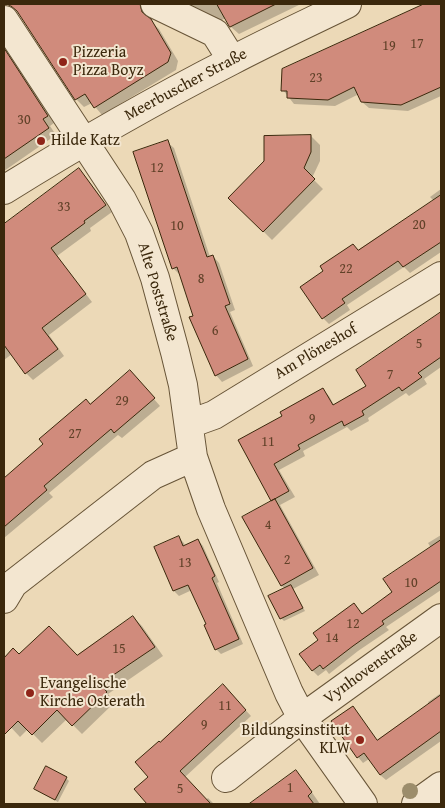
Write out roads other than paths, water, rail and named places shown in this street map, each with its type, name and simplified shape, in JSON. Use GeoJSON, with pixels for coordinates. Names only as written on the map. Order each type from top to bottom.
{"type":"FeatureCollection","features":[{"type":"Feature","properties":{"kind":"street"},"geometry":{"type":"LineString","coordinates":[[155,4],[215,33],[232,60]]}},
{"type":"Feature","properties":{"kind":"street","name":"Meerbuscher Straße"},"geometry":{"type":"LineString","coordinates":[[4,190],[84,141],[232,60],[347,4]]}},
{"type":"Feature","properties":{"kind":"street","name":"Alte Poststraße"},"geometry":{"type":"LineString","coordinates":[[4,20],[122,200],[138,233],[155,278],[175,352],[183,385],[193,457],[214,518],[289,693],[302,718],[363,804]]}},
{"type":"Feature","properties":{"kind":"street","name":"Am Plöneshof"},"geometry":{"type":"LineString","coordinates":[[189,424],[214,415],[441,276]]}},
{"type":"Feature","properties":{"kind":"street"},"geometry":{"type":"LineString","coordinates":[[4,599],[12,584],[153,475],[193,457]]}},
{"type":"Feature","properties":{"kind":"street","name":"Vynhovenstraße"},"geometry":{"type":"LineString","coordinates":[[302,718],[441,618]]}},
{"type":"Feature","properties":{"kind":"street"},"geometry":{"type":"LineString","coordinates":[[226,778],[302,718]]}},
{"type":"Feature","properties":{"kind":"street"},"geometry":{"type":"LineString","coordinates":[[416,804],[441,786]]}},
{"type":"Feature","properties":{"kind":"place","name":"Pizzeria Pizza Boyz"},"geometry":{"type":"Point","coordinates":[63,62]}},
{"type":"Feature","properties":{"kind":"place","name":"Hilde Katz"},"geometry":{"type":"Point","coordinates":[41,141]}},
{"type":"Feature","properties":{"kind":"place","name":"Evangelische Kirche Osterath"},"geometry":{"type":"Point","coordinates":[30,693]}},
{"type":"Feature","properties":{"kind":"place","name":"Bildungsinstitut KLW"},"geometry":{"type":"Point","coordinates":[360,740]}}]}
